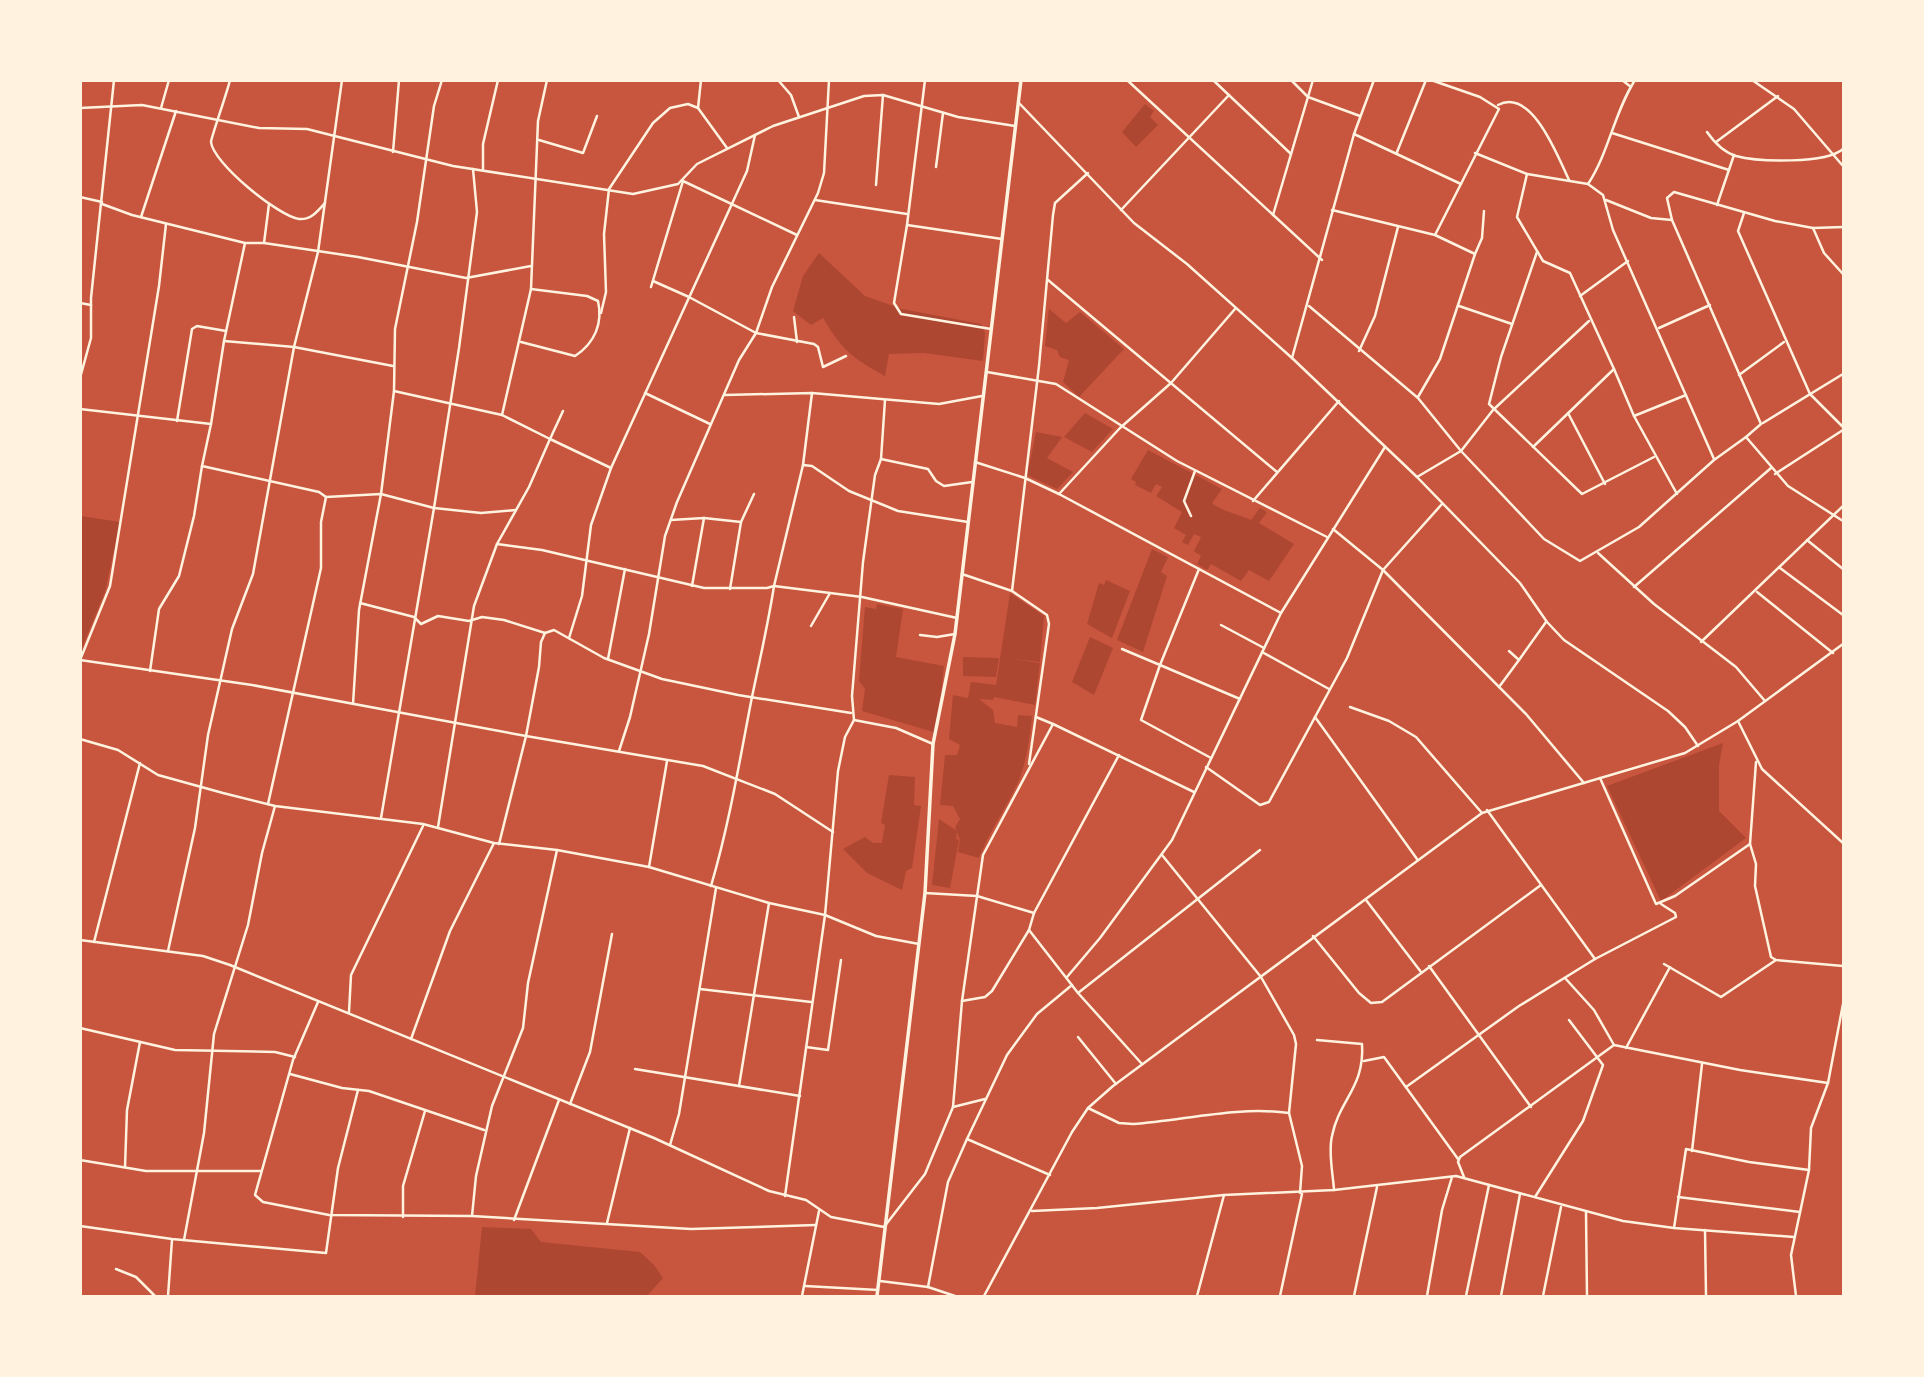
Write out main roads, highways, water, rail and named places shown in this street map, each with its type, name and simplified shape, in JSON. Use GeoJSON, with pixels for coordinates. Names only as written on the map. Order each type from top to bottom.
{"type":"FeatureCollection","features":[{"type":"Feature","properties":{"kind":"highway"},"geometry":{"type":"LineString","coordinates":[[877,1297],[925,893],[933,744],[955,634],[1021,80]]}}]}
